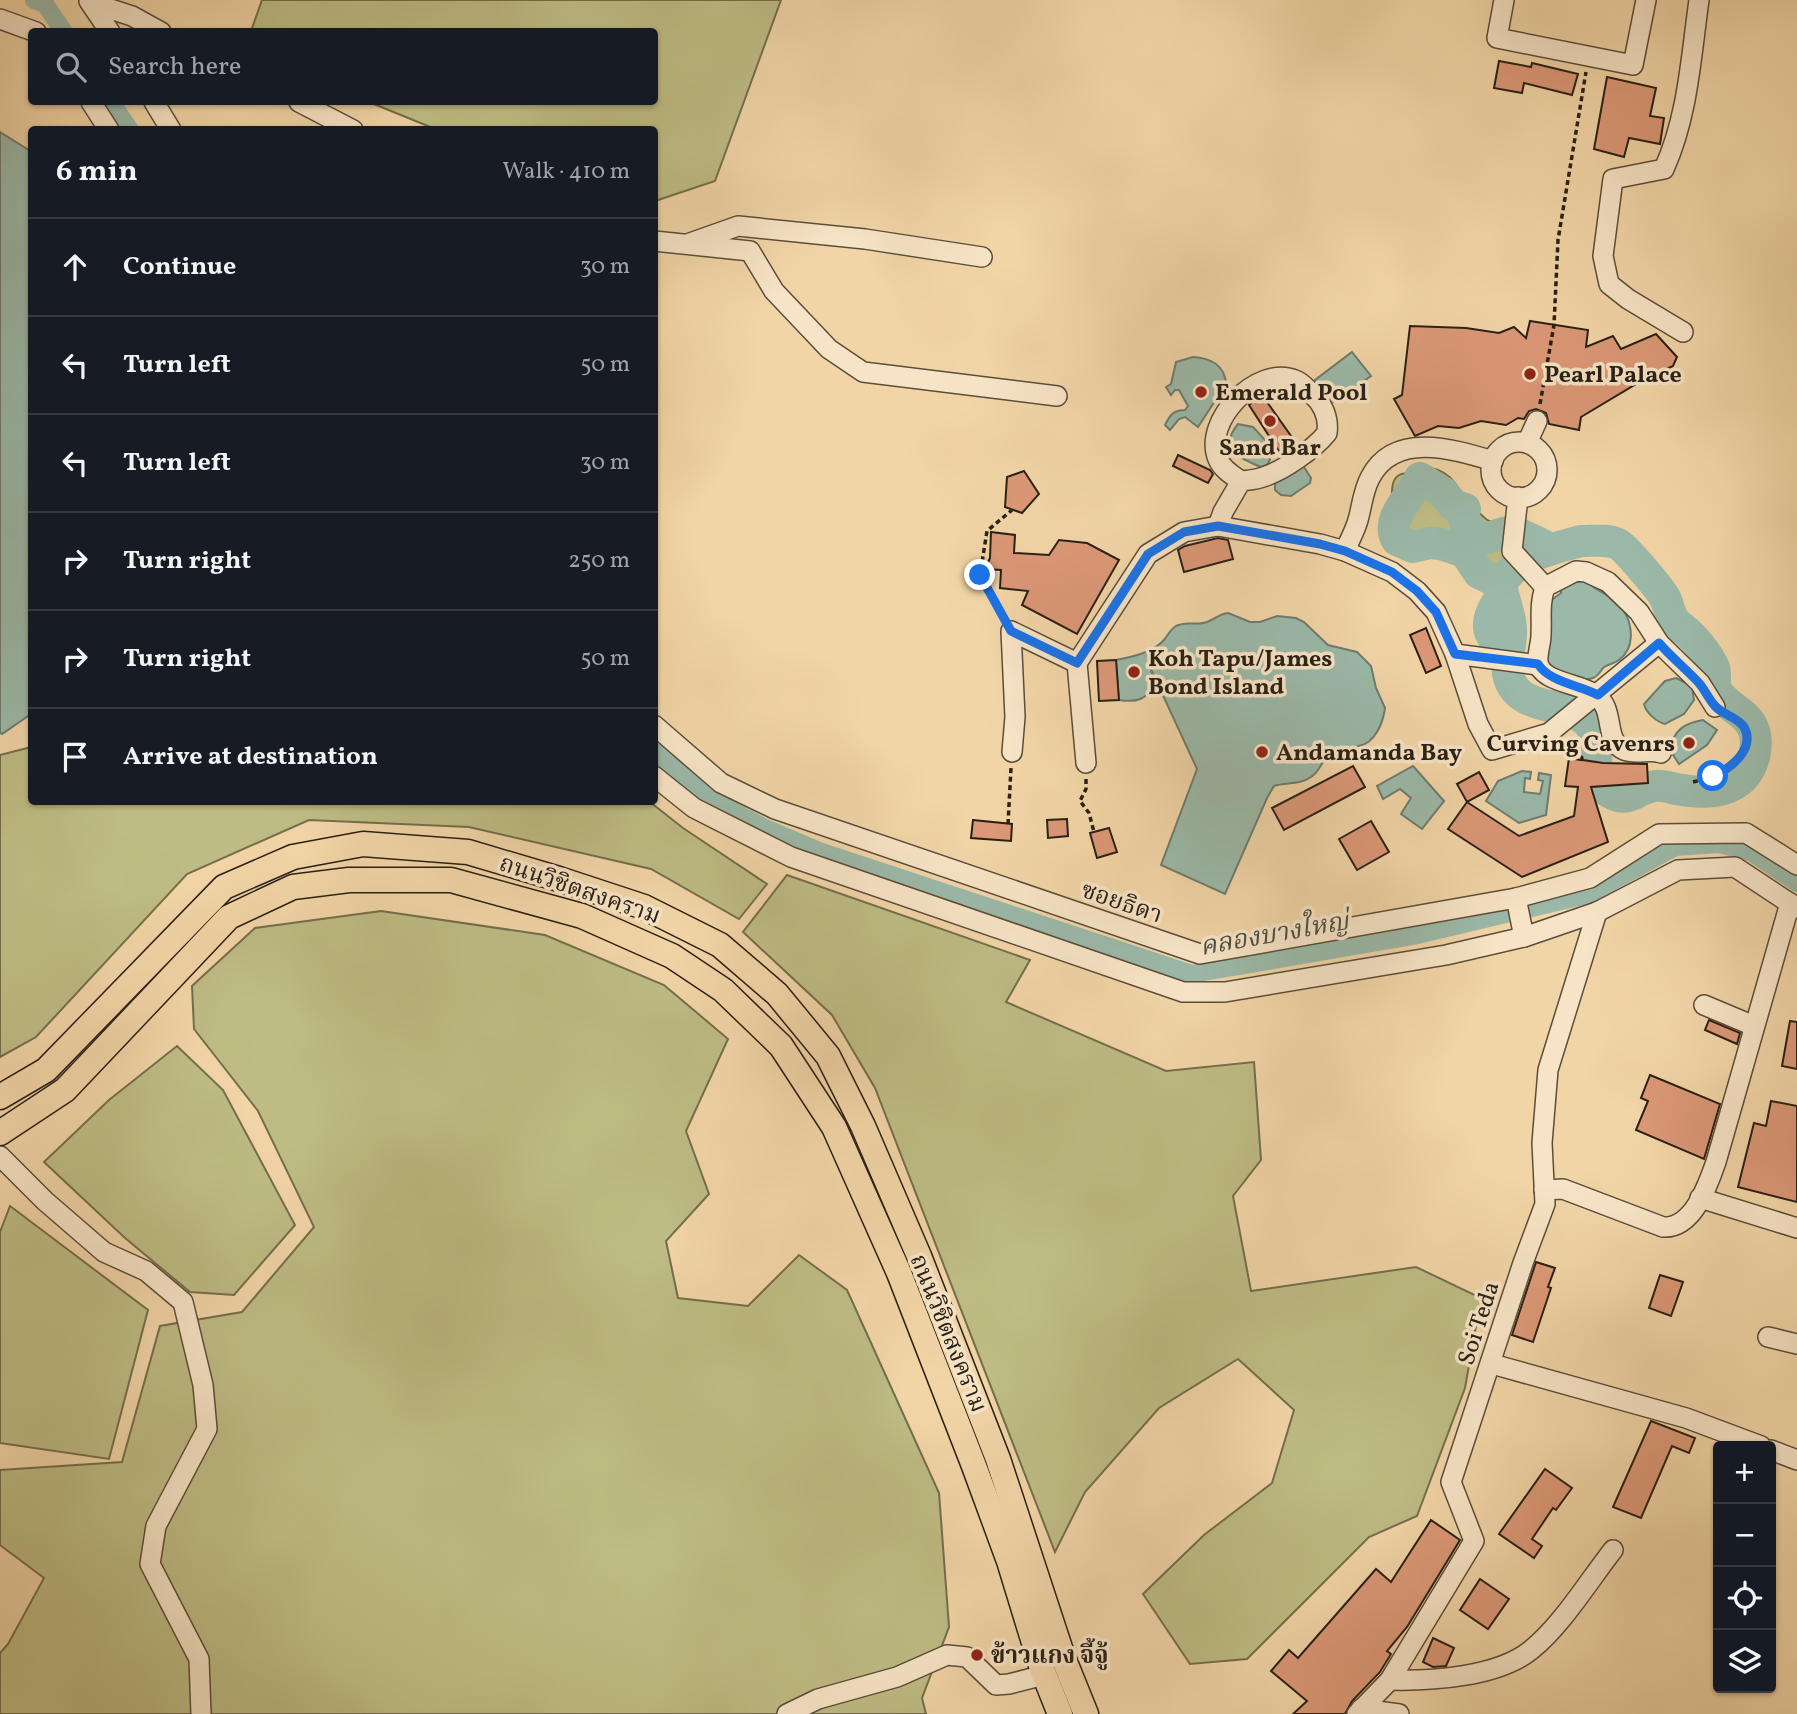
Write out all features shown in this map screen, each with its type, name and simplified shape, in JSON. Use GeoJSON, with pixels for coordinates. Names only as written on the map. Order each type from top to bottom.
{"type":"FeatureCollection","features":[{"type":"Feature","properties":{"kind":"main road","name":"ถนนวิชิตสงคราม"},"geometry":{"type":"LineString","coordinates":[[0,1097],[46,1070],[224,887],[293,857],[363,844],[468,852],[644,907],[720,945],[777,994],[828,1056],[863,1126],[919,1256],[998,1459],[1063,1657],[1086,1714]]}},
{"type":"Feature","properties":{"kind":"main road","name":"ถนนวิชิตสงคราม"},"geometry":{"type":"LineString","coordinates":[[0,1133],[65,1090],[229,917],[293,887],[349,880],[451,880],[582,916],[672,956],[723,990],[781,1046],[834,1127],[899,1273],[969,1453],[1009,1561],[1044,1675],[1059,1714]]}},
{"type":"Feature","properties":{"kind":"street"},"geometry":{"type":"LineString","coordinates":[[1504,0],[1497,38],[1633,65],[1646,0]]}},
{"type":"Feature","properties":{"kind":"street"},"geometry":{"type":"LineString","coordinates":[[1684,332],[1609,285],[1603,256],[1613,179],[1664,169],[1675,146],[1699,0]]}},
{"type":"Feature","properties":{"kind":"street"},"geometry":{"type":"LineString","coordinates":[[90,2],[107,28]]}},
{"type":"Feature","properties":{"kind":"street"},"geometry":{"type":"LineString","coordinates":[[90,2],[132,16],[154,28]]}},
{"type":"Feature","properties":{"kind":"street"},"geometry":{"type":"LineString","coordinates":[[0,19],[28,29]]}},
{"type":"Feature","properties":{"kind":"street"},"geometry":{"type":"LineString","coordinates":[[93,105],[106,126]]}},
{"type":"Feature","properties":{"kind":"street"},"geometry":{"type":"LineString","coordinates":[[156,105],[169,126]]}},
{"type":"Feature","properties":{"kind":"street"},"geometry":{"type":"LineString","coordinates":[[305,105],[346,126]]}},
{"type":"Feature","properties":{"kind":"street"},"geometry":{"type":"LineString","coordinates":[[685,244],[738,226],[865,240],[982,257]]}},
{"type":"Feature","properties":{"kind":"street"},"geometry":{"type":"LineString","coordinates":[[658,241],[750,251],[783,301],[829,349],[863,372],[1057,396]]}},
{"type":"Feature","properties":{"kind":"street"},"geometry":{"type":"LineString","coordinates":[[1218,526],[1241,481],[1263,477],[1279,469],[1318,443],[1327,433],[1326,414],[1316,398],[1295,380],[1280,377],[1259,382],[1243,392],[1219,423],[1214,439],[1217,458],[1227,472],[1241,481]]}},
{"type":"Feature","properties":{"kind":"street"},"geometry":{"type":"LineString","coordinates":[[1527,443],[1537,421]]}},
{"type":"Feature","properties":{"kind":"street"},"geometry":{"type":"LineString","coordinates":[[1527,443],[1541,453],[1547,470],[1541,488],[1518,500],[1499,489],[1492,473],[1493,461],[1508,444],[1527,443]]}},
{"type":"Feature","properties":{"kind":"street"},"geometry":{"type":"LineString","coordinates":[[1345,551],[1369,479],[1381,461],[1413,447],[1440,449],[1493,461]]}},
{"type":"Feature","properties":{"kind":"street"},"geometry":{"type":"LineString","coordinates":[[1518,500],[1512,551],[1542,585],[1539,605],[1542,637],[1532,664]]}},
{"type":"Feature","properties":{"kind":"street"},"geometry":{"type":"LineString","coordinates":[[1086,763],[1077,663],[1148,554],[1184,532],[1218,526],[1251,530],[1345,551],[1392,572],[1417,591],[1436,612],[1462,655],[1478,724],[1492,750],[1549,733],[1594,699],[1659,643]]}},
{"type":"Feature","properties":{"kind":"street"},"geometry":{"type":"LineString","coordinates":[[1542,585],[1576,571],[1595,575],[1621,592],[1639,612],[1659,643],[1700,683],[1715,707]]}},
{"type":"Feature","properties":{"kind":"street"},"geometry":{"type":"LineString","coordinates":[[1012,752],[1015,717],[1011,631],[1077,663]]}},
{"type":"Feature","properties":{"kind":"street"},"geometry":{"type":"LineString","coordinates":[[1462,655],[1532,664],[1550,677],[1581,686],[1594,699],[1607,706],[1610,728],[1619,746],[1626,751],[1661,753]]}},
{"type":"Feature","properties":{"kind":"street","name":"ซอยธิดา"},"geometry":{"type":"LineString","coordinates":[[658,728],[721,783],[775,809],[1200,954],[1516,898],[1590,878],[1659,834],[1746,833],[1797,865]]}},
{"type":"Feature","properties":{"kind":"street"},"geometry":{"type":"LineString","coordinates":[[658,779],[694,808],[791,857],[1183,992],[1225,992],[1446,955],[1524,937],[1597,912],[1678,870],[1735,867],[1794,905],[1754,1026],[1712,1173],[1685,1220],[1669,1227],[1659,1226],[1563,1189],[1544,1190]]}},
{"type":"Feature","properties":{"kind":"street"},"geometry":{"type":"LineString","coordinates":[[1516,898],[1524,937]]}},
{"type":"Feature","properties":{"kind":"street","name":"Soi Teda"},"geometry":{"type":"LineString","coordinates":[[1359,1711],[1390,1680],[1474,1541],[1451,1482],[1545,1204],[1542,1143],[1548,1070],[1597,912]]}},
{"type":"Feature","properties":{"kind":"street"},"geometry":{"type":"LineString","coordinates":[[1703,1005],[1754,1026]]}},
{"type":"Feature","properties":{"kind":"street"},"geometry":{"type":"LineString","coordinates":[[0,1156],[45,1201],[104,1252],[146,1271],[183,1302],[203,1385],[207,1429],[156,1527],[150,1564],[199,1659],[201,1714]]}},
{"type":"Feature","properties":{"kind":"street"},"geometry":{"type":"LineString","coordinates":[[1700,1198],[1797,1228]]}},
{"type":"Feature","properties":{"kind":"street"},"geometry":{"type":"LineString","coordinates":[[1768,1337],[1797,1344]]}},
{"type":"Feature","properties":{"kind":"street"},"geometry":{"type":"LineString","coordinates":[[1492,1364],[1686,1418],[1748,1441]]}},
{"type":"Feature","properties":{"kind":"street"},"geometry":{"type":"LineString","coordinates":[[1776,1452],[1797,1460]]}},
{"type":"Feature","properties":{"kind":"street"},"geometry":{"type":"LineString","coordinates":[[1390,1680],[1422,1680],[1470,1674],[1517,1659],[1530,1651],[1549,1632],[1613,1550]]}},
{"type":"Feature","properties":{"kind":"street"},"geometry":{"type":"LineString","coordinates":[[787,1714],[818,1699],[897,1677],[947,1655],[967,1657],[996,1685],[1044,1675]]}},
{"type":"Feature","properties":{"kind":"street"},"geometry":{"type":"LineString","coordinates":[[1359,1711],[1399,1714]]}},
{"type":"Feature","properties":{"kind":"path"},"geometry":{"type":"LineString","coordinates":[[1537,421],[1554,325],[1558,240],[1589,56]]}},
{"type":"Feature","properties":{"kind":"path"},"geometry":{"type":"LineString","coordinates":[[1011,631],[980,575],[987,531],[1012,510]]}},
{"type":"Feature","properties":{"kind":"path"},"geometry":{"type":"LineString","coordinates":[[1693,782],[1721,773],[1730,767],[1746,746],[1744,727],[1715,707]]}},
{"type":"Feature","properties":{"kind":"path"},"geometry":{"type":"LineString","coordinates":[[1008,824],[1012,752]]}},
{"type":"Feature","properties":{"kind":"path"},"geometry":{"type":"LineString","coordinates":[[1086,763],[1086,789],[1080,801],[1089,813],[1094,832]]}},
{"type":"Feature","properties":{"kind":"shaded area"},"geometry":{"type":"Polygon","coordinates":[[[262,0],[781,0],[715,181],[658,200],[658,126],[428,126],[376,105],[658,105],[658,28],[252,28],[262,0]]]}},
{"type":"Feature","properties":{"kind":"shaded area"},"geometry":{"type":"Polygon","coordinates":[[[0,132],[28,150],[28,716],[0,733],[0,132]]]}},
{"type":"Feature","properties":{"kind":"shaded area"},"geometry":{"type":"Polygon","coordinates":[[[1352,352],[1371,376],[1331,403],[1315,380],[1352,352]]]}},
{"type":"Feature","properties":{"kind":"shaded area","name":"Emerald Pool"},"geometry":{"type":"Polygon","coordinates":[[[1193,357],[1205,359],[1220,367],[1226,384],[1198,427],[1185,417],[1179,419],[1170,430],[1165,425],[1170,416],[1188,406],[1179,390],[1175,390],[1171,395],[1166,387],[1171,384],[1176,362],[1193,357]]]}},
{"type":"Feature","properties":{"kind":"shaded area"},"geometry":{"type":"Polygon","coordinates":[[[1238,424],[1253,427],[1268,445],[1271,455],[1266,466],[1253,464],[1234,452],[1230,440],[1238,424]]]}},
{"type":"Feature","properties":{"kind":"shaded area"},"geometry":{"type":"Polygon","coordinates":[[[1297,465],[1304,467],[1311,478],[1310,483],[1291,496],[1281,495],[1275,490],[1275,482],[1297,465]]]}},
{"type":"Feature","properties":{"kind":"shaded area"},"geometry":{"type":"Polygon","coordinates":[[[1431,468],[1445,473],[1455,483],[1465,509],[1476,510],[1487,520],[1550,548],[1522,562],[1501,584],[1479,573],[1465,552],[1451,551],[1421,558],[1390,550],[1384,536],[1396,518],[1392,492],[1396,478],[1401,474],[1409,474],[1420,478],[1431,468]]]}},
{"type":"Feature","properties":{"kind":"shaded area"},"geometry":{"type":"Polygon","coordinates":[[[1586,581],[1620,606],[1629,623],[1631,637],[1628,649],[1619,660],[1604,667],[1595,677],[1578,680],[1563,676],[1551,667],[1544,655],[1543,642],[1550,601],[1561,593],[1561,588],[1574,582],[1586,581]]]}},
{"type":"Feature","properties":{"kind":"shaded area","name":"Andamanda Bay"},"geometry":{"type":"Polygon","coordinates":[[[1228,613],[1250,622],[1260,622],[1277,616],[1296,618],[1304,622],[1328,645],[1357,652],[1371,666],[1376,688],[1385,708],[1380,726],[1370,741],[1332,753],[1307,780],[1274,786],[1225,894],[1161,865],[1197,769],[1149,665],[1156,684],[1152,689],[1136,700],[1119,700],[1116,660],[1152,649],[1176,626],[1206,622],[1228,613]]]}},
{"type":"Feature","properties":{"kind":"shaded area"},"geometry":{"type":"Polygon","coordinates":[[[1676,678],[1692,686],[1694,700],[1684,714],[1665,724],[1652,717],[1644,704],[1665,681],[1676,678]]]}},
{"type":"Feature","properties":{"kind":"shaded area","name":"Curving Cavenrs"},"geometry":{"type":"Polygon","coordinates":[[[1703,720],[1717,730],[1707,745],[1679,764],[1670,750],[1674,737],[1685,726],[1703,720]]]}},
{"type":"Feature","properties":{"kind":"shaded area"},"geometry":{"type":"Polygon","coordinates":[[[28,748],[28,805],[654,805],[683,828],[767,884],[739,919],[651,869],[469,827],[309,820],[187,874],[36,1037],[0,1057],[0,755],[28,748]]]}},
{"type":"Feature","properties":{"kind":"shaded area"},"geometry":{"type":"Polygon","coordinates":[[[1413,766],[1444,801],[1422,829],[1401,814],[1411,798],[1400,789],[1383,799],[1377,786],[1413,766]]]}},
{"type":"Feature","properties":{"kind":"shaded area"},"geometry":{"type":"Polygon","coordinates":[[[1522,771],[1531,772],[1530,779],[1525,778],[1524,792],[1540,794],[1543,781],[1538,780],[1539,773],[1551,775],[1546,815],[1519,823],[1486,801],[1498,781],[1522,771]]]}},
{"type":"Feature","properties":{"kind":"shaded area"},"geometry":{"type":"Polygon","coordinates":[[[787,875],[1030,960],[1006,1002],[1166,1071],[1254,1062],[1261,1160],[1233,1196],[1251,1291],[1416,1267],[1481,1298],[1465,1388],[1417,1516],[1369,1537],[1247,1659],[1190,1664],[1143,1594],[1204,1535],[1272,1483],[1294,1410],[1238,1359],[1159,1408],[1085,1492],[1055,1552],[875,1088],[832,1015],[743,932],[787,875]]]}},
{"type":"Feature","properties":{"kind":"shaded area"},"geometry":{"type":"Polygon","coordinates":[[[381,911],[545,935],[664,985],[728,1039],[686,1131],[709,1194],[666,1241],[678,1298],[748,1306],[799,1255],[847,1290],[939,1493],[949,1627],[922,1698],[926,1714],[0,1714],[0,1653],[8,1644],[44,1578],[0,1545],[0,1470],[122,1462],[160,1326],[242,1312],[314,1227],[258,1111],[194,1029],[192,986],[255,928],[381,911]]]}},
{"type":"Feature","properties":{"kind":"shaded area"},"geometry":{"type":"Polygon","coordinates":[[[177,1046],[223,1090],[295,1225],[234,1295],[190,1292],[125,1238],[44,1162],[109,1100],[177,1046]]]}},
{"type":"Feature","properties":{"kind":"shaded area"},"geometry":{"type":"Polygon","coordinates":[[[10,1206],[148,1310],[109,1459],[0,1443],[0,1232],[10,1206]]]}},
{"type":"Feature","properties":{"kind":"building"},"geometry":{"type":"Polygon","coordinates":[[[1499,61],[1531,67],[1532,63],[1578,74],[1572,95],[1524,83],[1522,93],[1494,88],[1499,61]]]}},
{"type":"Feature","properties":{"kind":"building"},"geometry":{"type":"Polygon","coordinates":[[[1607,77],[1656,88],[1650,116],[1664,118],[1660,144],[1629,138],[1624,157],[1594,149],[1607,77]]]}},
{"type":"Feature","properties":{"kind":"building","name":"Pearl Palace"},"geometry":{"type":"Polygon","coordinates":[[[1530,321],[1588,330],[1586,347],[1613,336],[1621,349],[1656,334],[1677,357],[1673,366],[1638,383],[1581,417],[1579,430],[1549,424],[1546,413],[1536,409],[1529,411],[1524,419],[1518,418],[1506,425],[1481,421],[1459,428],[1438,426],[1415,436],[1394,399],[1402,395],[1410,326],[1466,328],[1499,333],[1514,327],[1526,338],[1530,321]]]}},
{"type":"Feature","properties":{"kind":"building","name":"Sand Bar"},"geometry":{"type":"Polygon","coordinates":[[[1262,395],[1296,443],[1280,453],[1249,405],[1262,395]]]}},
{"type":"Feature","properties":{"kind":"building"},"geometry":{"type":"Polygon","coordinates":[[[1178,455],[1210,470],[1213,474],[1208,483],[1173,466],[1178,455]]]}},
{"type":"Feature","properties":{"kind":"building"},"geometry":{"type":"Polygon","coordinates":[[[1024,471],[1039,494],[1022,513],[1005,507],[1007,477],[1024,471]]]}},
{"type":"Feature","properties":{"kind":"building"},"geometry":{"type":"Polygon","coordinates":[[[991,532],[1015,535],[1014,553],[1049,555],[1059,540],[1087,543],[1119,560],[1077,634],[1022,605],[1028,591],[1000,588],[1001,570],[985,569],[990,558],[991,532]]]}},
{"type":"Feature","properties":{"kind":"building"},"geometry":{"type":"Polygon","coordinates":[[[1218,538],[1228,540],[1233,559],[1184,572],[1178,550],[1218,538]]]}},
{"type":"Feature","properties":{"kind":"building"},"geometry":{"type":"Polygon","coordinates":[[[1426,628],[1441,666],[1426,673],[1410,635],[1426,628]]]}},
{"type":"Feature","properties":{"kind":"building"},"geometry":{"type":"Polygon","coordinates":[[[1116,660],[1119,700],[1099,701],[1097,661],[1116,660]]]}},
{"type":"Feature","properties":{"kind":"building"},"geometry":{"type":"Polygon","coordinates":[[[1582,756],[1583,760],[1603,763],[1647,764],[1648,783],[1591,787],[1608,842],[1522,877],[1448,829],[1467,802],[1519,836],[1574,816],[1578,787],[1565,786],[1569,758],[1581,760],[1582,756]]]}},
{"type":"Feature","properties":{"kind":"building"},"geometry":{"type":"Polygon","coordinates":[[[1353,766],[1365,787],[1284,830],[1272,808],[1353,766]]]}},
{"type":"Feature","properties":{"kind":"building"},"geometry":{"type":"Polygon","coordinates":[[[1479,772],[1489,790],[1467,802],[1457,784],[1479,772]]]}},
{"type":"Feature","properties":{"kind":"building"},"geometry":{"type":"Polygon","coordinates":[[[1067,819],[1068,836],[1048,838],[1047,820],[1067,819]]]}},
{"type":"Feature","properties":{"kind":"building"},"geometry":{"type":"Polygon","coordinates":[[[973,820],[1012,824],[1011,841],[971,838],[973,820]]]}},
{"type":"Feature","properties":{"kind":"building"},"geometry":{"type":"Polygon","coordinates":[[[1371,821],[1389,852],[1357,870],[1339,839],[1371,821]]]}},
{"type":"Feature","properties":{"kind":"building"},"geometry":{"type":"Polygon","coordinates":[[[1109,828],[1117,852],[1097,858],[1090,833],[1109,828]]]}},
{"type":"Feature","properties":{"kind":"building"},"geometry":{"type":"Polygon","coordinates":[[[1709,1020],[1740,1033],[1737,1044],[1705,1030],[1709,1020]]]}},
{"type":"Feature","properties":{"kind":"building"},"geometry":{"type":"Polygon","coordinates":[[[1790,1021],[1797,1022],[1797,1069],[1782,1066],[1790,1021]]]}},
{"type":"Feature","properties":{"kind":"building"},"geometry":{"type":"Polygon","coordinates":[[[1650,1075],[1720,1104],[1704,1159],[1636,1130],[1648,1101],[1641,1098],[1650,1075]]]}},
{"type":"Feature","properties":{"kind":"building"},"geometry":{"type":"Polygon","coordinates":[[[1771,1101],[1797,1106],[1797,1202],[1738,1187],[1754,1123],[1766,1126],[1771,1101]]]}},
{"type":"Feature","properties":{"kind":"building"},"geometry":{"type":"Polygon","coordinates":[[[1536,1262],[1555,1268],[1533,1342],[1512,1335],[1536,1262]]]}},
{"type":"Feature","properties":{"kind":"building"},"geometry":{"type":"Polygon","coordinates":[[[1660,1275],[1683,1282],[1671,1316],[1649,1308],[1660,1275]]]}},
{"type":"Feature","properties":{"kind":"building"},"geometry":{"type":"Polygon","coordinates":[[[1651,1421],[1695,1438],[1689,1453],[1672,1446],[1641,1518],[1613,1507],[1651,1421]]]}},
{"type":"Feature","properties":{"kind":"building"},"geometry":{"type":"Polygon","coordinates":[[[1545,1469],[1572,1488],[1556,1510],[1553,1508],[1532,1539],[1542,1546],[1534,1558],[1499,1534],[1545,1469]]]}},
{"type":"Feature","properties":{"kind":"building"},"geometry":{"type":"Polygon","coordinates":[[[1431,1520],[1460,1540],[1407,1627],[1387,1651],[1391,1654],[1380,1672],[1352,1701],[1345,1714],[1293,1714],[1307,1701],[1271,1671],[1289,1650],[1298,1658],[1376,1569],[1391,1582],[1431,1520]]]}},
{"type":"Feature","properties":{"kind":"building"},"geometry":{"type":"Polygon","coordinates":[[[1480,1579],[1509,1599],[1488,1629],[1460,1610],[1480,1579]]]}},
{"type":"Feature","properties":{"kind":"building"},"geometry":{"type":"Polygon","coordinates":[[[1433,1638],[1454,1648],[1446,1666],[1433,1667],[1423,1662],[1433,1638]]]}},
{"type":"Feature","properties":{"kind":"waterway","name":"คลองบางใหญ่"},"geometry":{"type":"LineString","coordinates":[[34,0],[45,4],[61,28]]}},
{"type":"Feature","properties":{"kind":"waterway","name":"คลองบางใหญ่"},"geometry":{"type":"LineString","coordinates":[[113,105],[127,126]]}},
{"type":"Feature","properties":{"kind":"waterway"},"geometry":{"type":"LineString","coordinates":[[1501,584],[1479,573],[1465,552],[1441,544],[1430,543],[1413,547],[1397,540],[1394,532],[1396,516],[1420,478],[1444,493],[1453,505],[1465,509],[1465,522],[1476,535],[1487,538],[1502,533],[1515,533],[1545,546]]}},
{"type":"Feature","properties":{"kind":"waterway"},"geometry":{"type":"LineString","coordinates":[[1581,541],[1614,542],[1628,553],[1663,595],[1675,622],[1696,641],[1710,659],[1718,693],[1748,720],[1755,734],[1756,747],[1749,769],[1733,785],[1700,792],[1657,786],[1626,797],[1614,795],[1600,785],[1597,778],[1597,738],[1586,720],[1575,713],[1525,698],[1516,690],[1508,672],[1511,624],[1501,584],[1516,566],[1526,560],[1547,550],[1581,541]]}},
{"type":"Feature","properties":{"kind":"waterway"},"geometry":{"type":"LineString","coordinates":[[1502,595],[1492,612],[1489,627],[1494,640],[1509,655]]}},
{"type":"Feature","properties":{"kind":"waterway","name":"คลองบางใหญ่"},"geometry":{"type":"LineString","coordinates":[[658,754],[706,796],[763,827],[819,851],[1192,974],[1413,936],[1587,895],[1675,847],[1719,844],[1751,852],[1797,883]]}},
{"type":"Feature","properties":{"kind":"place","name":"Pearl Palace"},"geometry":{"type":"Point","coordinates":[1530,374]}},
{"type":"Feature","properties":{"kind":"place","name":"Emerald Pool"},"geometry":{"type":"Point","coordinates":[1201,392]}},
{"type":"Feature","properties":{"kind":"place","name":"Sand Bar"},"geometry":{"type":"Point","coordinates":[1270,421]}},
{"type":"Feature","properties":{"kind":"place","name":"Koh Tapu/James Bond Island"},"geometry":{"type":"Point","coordinates":[1134,672]}},
{"type":"Feature","properties":{"kind":"place","name":"Curving Cavenrs"},"geometry":{"type":"Point","coordinates":[1689,743]}},
{"type":"Feature","properties":{"kind":"place","name":"Andamanda Bay"},"geometry":{"type":"Point","coordinates":[1262,752]}},
{"type":"Feature","properties":{"kind":"place","name":"ข้าวแกง จี้จู้"},"geometry":{"type":"Point","coordinates":[977,1655]}},
{"type":"Feature","properties":{"kind":"route"},"geometry":{"type":"LineString","coordinates":[[980,575],[1011,631],[1077,663],[1148,554],[1184,532],[1218,526],[1320,544],[1370,561],[1392,572],[1417,591],[1436,612],[1455,654],[1538,664],[1543,673],[1598,695],[1659,643],[1700,683],[1715,707],[1744,727],[1746,746],[1740,756],[1730,767],[1713,776]]}}]}
